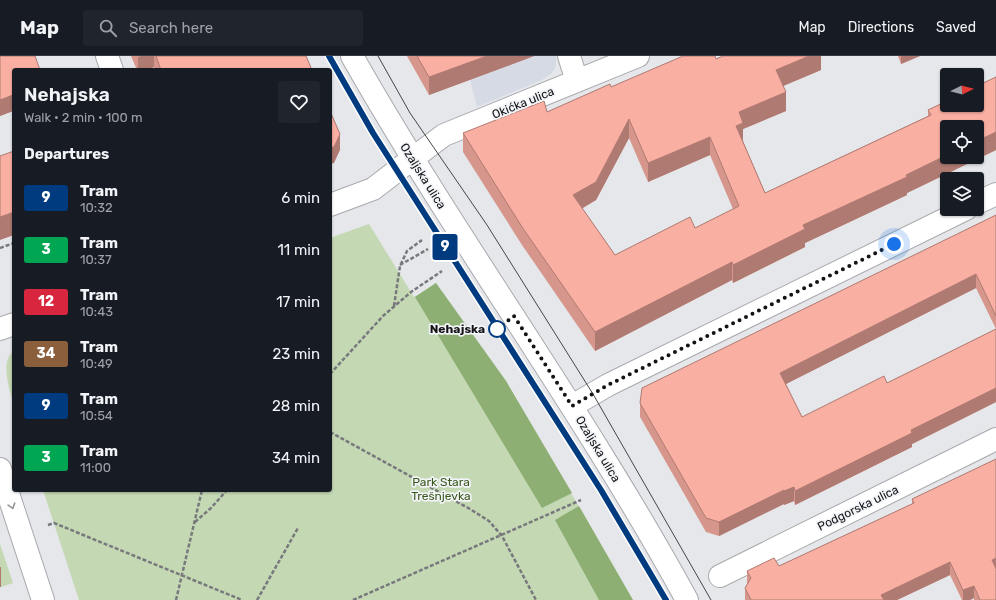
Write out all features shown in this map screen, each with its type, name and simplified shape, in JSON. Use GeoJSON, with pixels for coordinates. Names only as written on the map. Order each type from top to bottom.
{"type":"FeatureCollection","features":[{"type":"Feature","properties":{"kind":"street"},"geometry":{"type":"LineString","coordinates":[[107,56],[111,68]]}},
{"type":"Feature","properties":{"kind":"street","name":"Ozaljska ulica"},"geometry":{"type":"LineString","coordinates":[[352,56],[412,159],[572,406],[659,549],[687,600]]}},
{"type":"Feature","properties":{"kind":"street"},"geometry":{"type":"LineString","coordinates":[[569,56],[577,81]]}},
{"type":"Feature","properties":{"kind":"street","name":"Okićka ulica"},"geometry":{"type":"LineString","coordinates":[[332,204],[373,189],[444,135],[638,56]]}},
{"type":"Feature","properties":{"kind":"street"},"geometry":{"type":"LineString","coordinates":[[984,200],[996,194]]}},
{"type":"Feature","properties":{"kind":"street"},"geometry":{"type":"LineString","coordinates":[[572,406],[608,385],[952,216]]}},
{"type":"Feature","properties":{"kind":"street"},"geometry":{"type":"LineString","coordinates":[[0,330],[12,325]]}},
{"type":"Feature","properties":{"kind":"street","name":"Podgorska ulica"},"geometry":{"type":"LineString","coordinates":[[720,576],[996,440]]}},
{"type":"Feature","properties":{"kind":"street"},"geometry":{"type":"LineString","coordinates":[[0,469],[43,600]]}},
{"type":"Feature","properties":{"kind":"path"},"geometry":{"type":"LineString","coordinates":[[394,306],[400,266],[407,251],[422,240]]}},
{"type":"Feature","properties":{"kind":"path"},"geometry":{"type":"LineString","coordinates":[[0,248],[12,244]]}},
{"type":"Feature","properties":{"kind":"path"},"geometry":{"type":"LineString","coordinates":[[400,266],[428,249]]}},
{"type":"Feature","properties":{"kind":"path"},"geometry":{"type":"LineString","coordinates":[[332,372],[383,316],[411,292],[442,271]]}},
{"type":"Feature","properties":{"kind":"path"},"geometry":{"type":"LineString","coordinates":[[332,433],[489,521],[502,536],[536,600]]}},
{"type":"Feature","properties":{"kind":"path"},"geometry":{"type":"LineString","coordinates":[[176,600],[202,492]]}},
{"type":"Feature","properties":{"kind":"path"},"geometry":{"type":"LineString","coordinates":[[194,522],[211,508],[225,492]]}},
{"type":"Feature","properties":{"kind":"path"},"geometry":{"type":"LineString","coordinates":[[353,600],[502,536],[581,500]]}},
{"type":"Feature","properties":{"kind":"path"},"geometry":{"type":"LineString","coordinates":[[21,535],[54,523],[242,600]]}},
{"type":"Feature","properties":{"kind":"path"},"geometry":{"type":"LineString","coordinates":[[257,600],[298,528]]}},
{"type":"Feature","properties":{"kind":"shaded area"},"geometry":{"type":"Polygon","coordinates":[[[462,56],[556,56],[556,67],[552,73],[542,80],[477,107],[462,56]]]}},
{"type":"Feature","properties":{"kind":"green space","name":"Park Stara Trešnjevka"},"geometry":{"type":"Polygon","coordinates":[[[369,224],[414,297],[436,283],[506,381],[633,600],[79,600],[44,492],[332,492],[332,237],[369,224]]]}},
{"type":"Feature","properties":{"kind":"green space"},"geometry":{"type":"Polygon","coordinates":[[[436,283],[506,381],[572,493],[542,508],[415,297],[436,283]]]}},
{"type":"Feature","properties":{"kind":"green space"},"geometry":{"type":"Polygon","coordinates":[[[12,353],[12,398],[7,376],[7,361],[12,353]]]}},
{"type":"Feature","properties":{"kind":"green space"},"geometry":{"type":"Polygon","coordinates":[[[579,506],[633,600],[599,600],[555,520],[579,506]]]}},
{"type":"Feature","properties":{"kind":"green space"},"geometry":{"type":"Polygon","coordinates":[[[0,544],[13,583],[1,587],[0,585],[0,544]]]}},
{"type":"Feature","properties":{"kind":"building"},"geometry":{"type":"Polygon","coordinates":[[[0,56],[35,56],[39,68],[12,68],[12,95],[0,100],[0,56]]]}},
{"type":"Feature","properties":{"kind":"building"},"geometry":{"type":"Polygon","coordinates":[[[156,56],[306,56],[311,68],[160,68],[156,56]]]}},
{"type":"Feature","properties":{"kind":"building"},"geometry":{"type":"Polygon","coordinates":[[[417,56],[487,56],[429,77],[417,56]]]}},
{"type":"Feature","properties":{"kind":"building"},"geometry":{"type":"Polygon","coordinates":[[[683,56],[715,56],[716,59],[723,56],[809,56],[776,70],[786,92],[739,112],[743,123],[736,126],[765,193],[931,115],[928,110],[940,104],[940,112],[984,112],[984,83],[996,77],[996,132],[984,138],[984,120],[940,120],[940,158],[906,175],[907,177],[803,225],[805,229],[733,265],[732,262],[595,332],[522,227],[463,133],[544,101],[547,112],[610,84],[611,87],[683,56]],[[629,119],[596,182],[573,195],[615,255],[690,217],[695,228],[739,206],[710,137],[648,163],[629,119]]]}},
{"type":"Feature","properties":{"kind":"building"},"geometry":{"type":"Polygon","coordinates":[[[332,116],[340,134],[334,147],[332,148],[332,116]]]}},
{"type":"Feature","properties":{"kind":"building"},"geometry":{"type":"Polygon","coordinates":[[[12,152],[12,213],[0,217],[0,156],[12,152]]]}},
{"type":"Feature","properties":{"kind":"building"},"geometry":{"type":"Polygon","coordinates":[[[996,215],[996,316],[976,274],[780,373],[802,417],[884,376],[887,383],[996,329],[996,388],[911,430],[912,433],[795,491],[794,487],[784,490],[719,522],[706,518],[640,403],[642,388],[996,215]]]}},
{"type":"Feature","properties":{"kind":"building"},"geometry":{"type":"Polygon","coordinates":[[[996,459],[996,558],[992,560],[996,569],[996,600],[980,600],[974,586],[963,590],[950,562],[881,595],[884,600],[751,600],[745,588],[751,578],[747,571],[774,558],[779,566],[914,503],[912,499],[996,459]]]}},
{"type":"Feature","properties":{"kind":"tram line"},"geometry":{"type":"LineString","coordinates":[[329,56],[411,193],[584,463],[666,600]]}},
{"type":"Feature","properties":{"kind":"tram line","name":"9"},"geometry":{"type":"LineString","coordinates":[[329,56],[373,133],[497,329],[564,431],[647,566],[666,600]]}},
{"type":"Feature","properties":{"kind":"tram line"},"geometry":{"type":"LineString","coordinates":[[378,56],[410,113],[487,225],[593,394],[711,600]]}},
{"type":"Feature","properties":{"kind":"place","name":"Nehajska"},"geometry":{"type":"Point","coordinates":[497,329]}},
{"type":"Feature","properties":{"kind":"route"},"geometry":{"type":"LineString","coordinates":[[497,329],[514,316],[572,406],[608,385],[894,244]]}}]}
